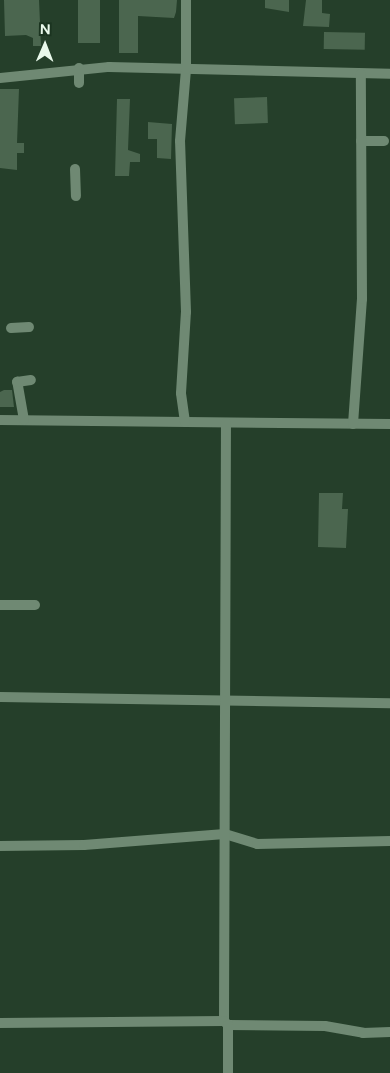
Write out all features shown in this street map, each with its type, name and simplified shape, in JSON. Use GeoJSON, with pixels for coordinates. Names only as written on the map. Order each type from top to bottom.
{"type":"FeatureCollection","features":[{"type":"Feature","properties":{"kind":"street"},"geometry":{"type":"LineString","coordinates":[[185,422],[181,393],[186,312],[180,141],[186,69],[186,0]]}},
{"type":"Feature","properties":{"kind":"street"},"geometry":{"type":"LineString","coordinates":[[79,83],[80,68]]}},
{"type":"Feature","properties":{"kind":"street"},"geometry":{"type":"LineString","coordinates":[[0,78],[80,68],[390,74]]}},
{"type":"Feature","properties":{"kind":"street"},"geometry":{"type":"LineString","coordinates":[[354,424],[362,298],[361,74]]}},
{"type":"Feature","properties":{"kind":"street"},"geometry":{"type":"LineString","coordinates":[[361,141],[384,141]]}},
{"type":"Feature","properties":{"kind":"street"},"geometry":{"type":"LineString","coordinates":[[75,169],[76,196]]}},
{"type":"Feature","properties":{"kind":"street"},"geometry":{"type":"LineString","coordinates":[[11,328],[30,327]]}},
{"type":"Feature","properties":{"kind":"street"},"geometry":{"type":"LineString","coordinates":[[24,420],[17,382],[31,380]]}},
{"type":"Feature","properties":{"kind":"street"},"geometry":{"type":"LineString","coordinates":[[0,420],[390,424]]}},
{"type":"Feature","properties":{"kind":"street"},"geometry":{"type":"LineString","coordinates":[[226,423],[225,834],[228,1073]]}},
{"type":"Feature","properties":{"kind":"street"},"geometry":{"type":"LineString","coordinates":[[0,605],[34,605]]}},
{"type":"Feature","properties":{"kind":"street"},"geometry":{"type":"LineString","coordinates":[[0,697],[390,703]]}},
{"type":"Feature","properties":{"kind":"street"},"geometry":{"type":"LineString","coordinates":[[0,846],[84,845],[225,834],[256,844],[390,841]]}},
{"type":"Feature","properties":{"kind":"street"},"geometry":{"type":"LineString","coordinates":[[0,1023],[226,1023],[325,1026],[362,1033],[390,1032]]}},
{"type":"Feature","properties":{"kind":"building"},"geometry":{"type":"Polygon","coordinates":[[[4,0],[39,0],[41,46],[33,46],[33,38],[26,35],[5,36],[4,0]]]}},
{"type":"Feature","properties":{"kind":"building"},"geometry":{"type":"Polygon","coordinates":[[[78,0],[100,0],[100,43],[78,43],[78,0]]]}},
{"type":"Feature","properties":{"kind":"building"},"geometry":{"type":"Polygon","coordinates":[[[119,0],[177,0],[176,12],[174,18],[138,16],[138,53],[119,53],[119,0]]]}},
{"type":"Feature","properties":{"kind":"building"},"geometry":{"type":"Polygon","coordinates":[[[265,0],[289,0],[289,12],[265,8],[265,0]]]}},
{"type":"Feature","properties":{"kind":"building"},"geometry":{"type":"Polygon","coordinates":[[[306,0],[322,0],[322,13],[330,14],[329,27],[303,26],[306,0]]]}},
{"type":"Feature","properties":{"kind":"building"},"geometry":{"type":"Polygon","coordinates":[[[324,32],[365,33],[365,50],[324,49],[324,32]]]}},
{"type":"Feature","properties":{"kind":"building"},"geometry":{"type":"Polygon","coordinates":[[[0,89],[19,89],[17,143],[24,143],[24,153],[17,153],[17,170],[0,168],[0,89]]]}},
{"type":"Feature","properties":{"kind":"building"},"geometry":{"type":"Polygon","coordinates":[[[267,97],[268,123],[235,124],[234,98],[267,97]]]}},
{"type":"Feature","properties":{"kind":"building"},"geometry":{"type":"Polygon","coordinates":[[[117,99],[130,99],[128,150],[140,154],[140,162],[130,162],[129,176],[115,176],[117,99]]]}},
{"type":"Feature","properties":{"kind":"building"},"geometry":{"type":"Polygon","coordinates":[[[148,122],[172,124],[171,159],[157,158],[157,139],[148,139],[148,122]]]}},
{"type":"Feature","properties":{"kind":"building"},"geometry":{"type":"Polygon","coordinates":[[[12,390],[14,407],[0,407],[0,392],[12,390]]]}},
{"type":"Feature","properties":{"kind":"building"},"geometry":{"type":"Polygon","coordinates":[[[319,493],[343,493],[342,509],[348,509],[346,548],[318,547],[319,493]]]}}]}
